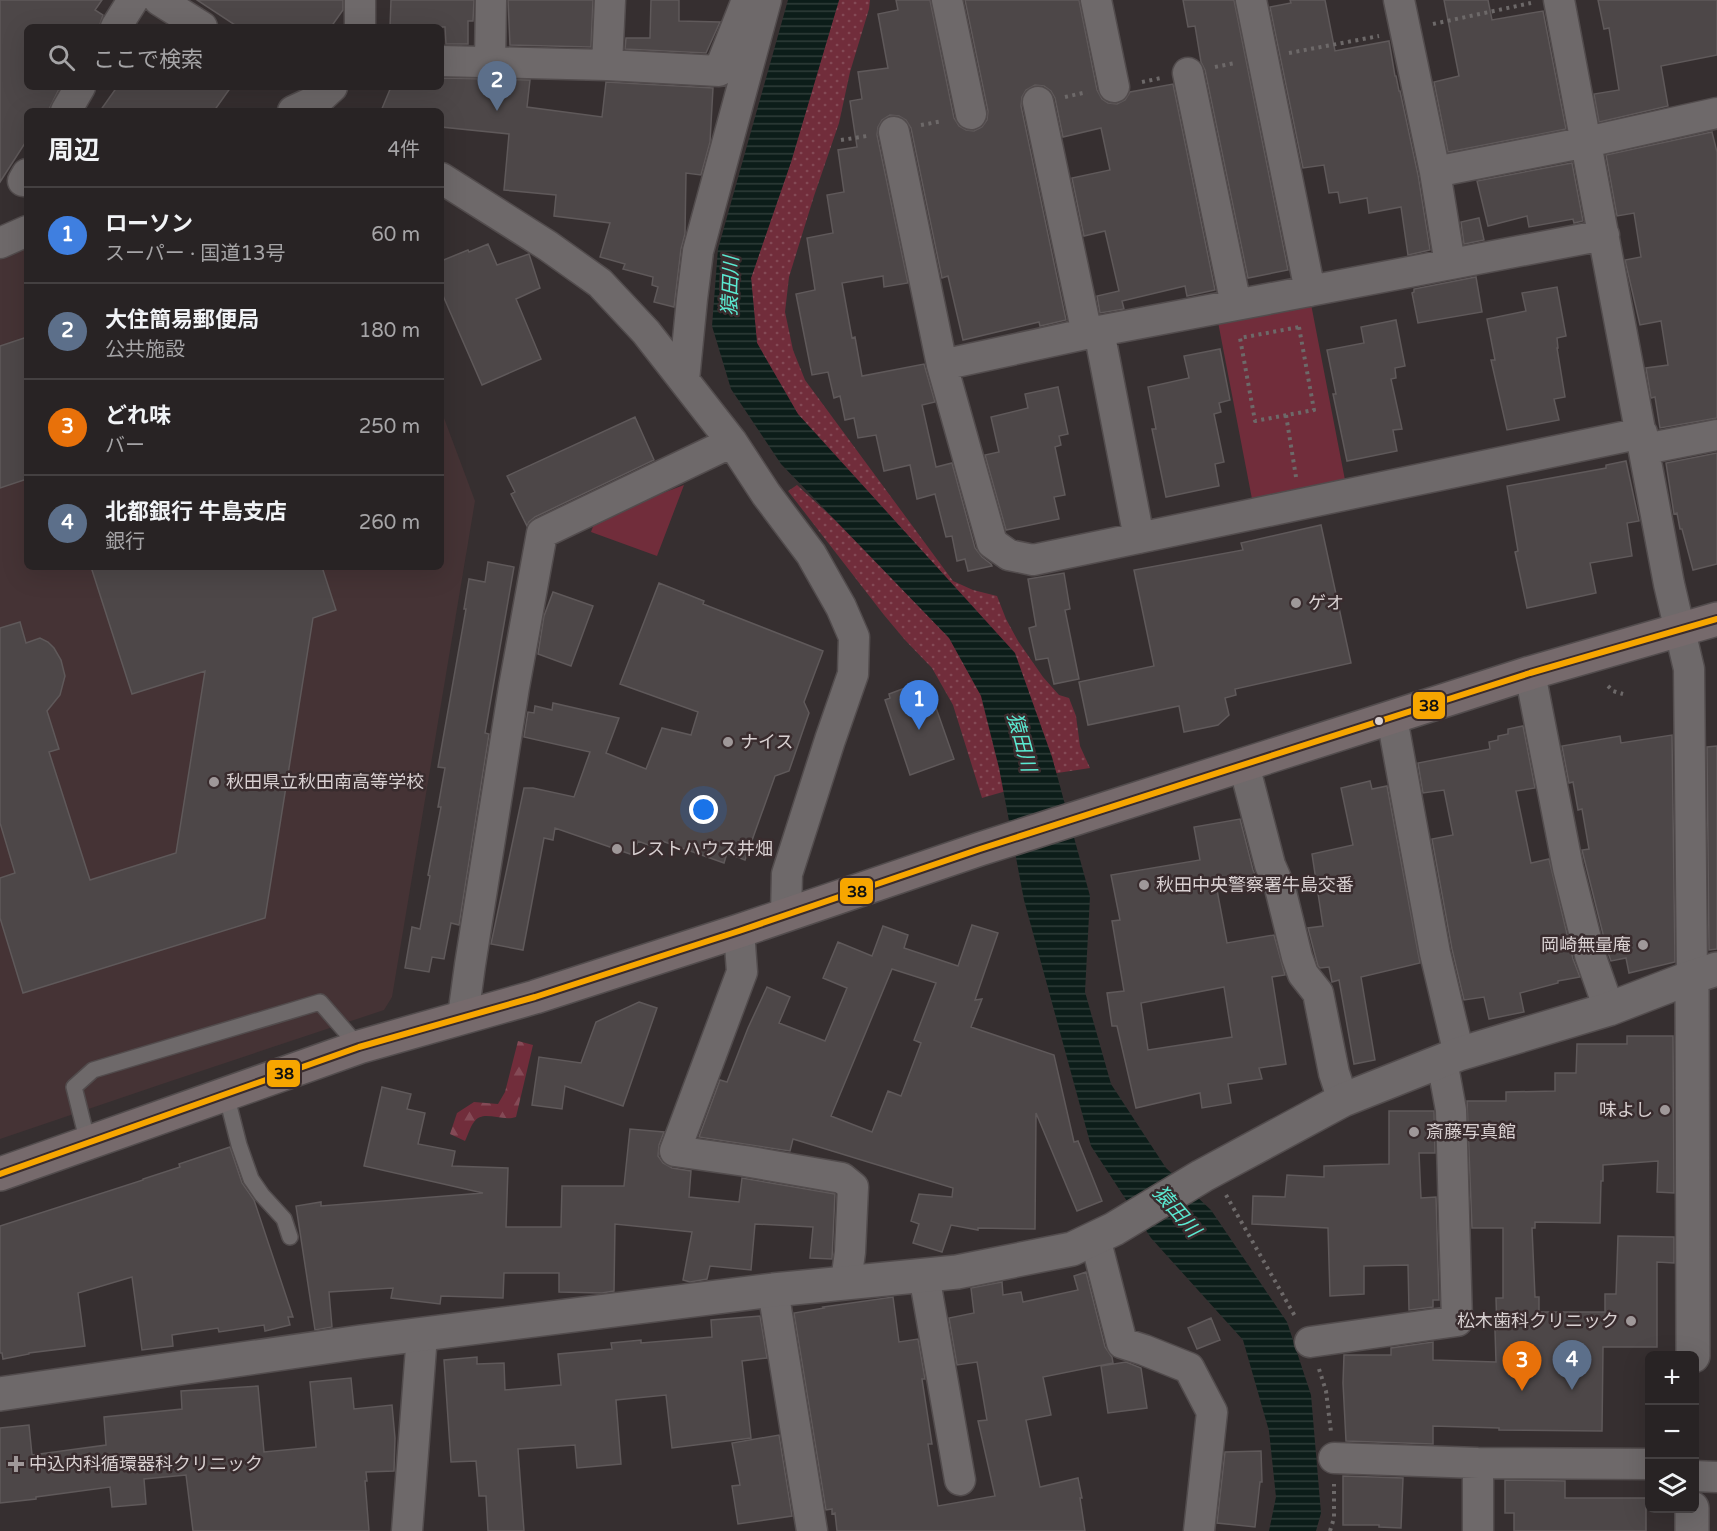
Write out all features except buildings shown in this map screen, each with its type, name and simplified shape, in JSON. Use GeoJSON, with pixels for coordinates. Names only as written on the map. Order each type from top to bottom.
{"type":"FeatureCollection","features":[{"type":"Feature","properties":{"kind":"highway"},"geometry":{"type":"LineString","coordinates":[[0,1174],[359,1047],[535,997],[1097,811],[1530,673],[1717,619]]}},
{"type":"Feature","properties":{"kind":"street"},"geometry":{"type":"LineString","coordinates":[[119,24],[133,0]]}},
{"type":"Feature","properties":{"kind":"street"},"geometry":{"type":"LineString","coordinates":[[159,0],[197,24]]}},
{"type":"Feature","properties":{"kind":"street"},"geometry":{"type":"LineString","coordinates":[[360,0],[360,24]]}},
{"type":"Feature","properties":{"kind":"street"},"geometry":{"type":"LineString","coordinates":[[490,62],[491,0]]}},
{"type":"Feature","properties":{"kind":"street"},"geometry":{"type":"LineString","coordinates":[[607,65],[610,0]]}},
{"type":"Feature","properties":{"kind":"street"},"geometry":{"type":"LineString","coordinates":[[444,61],[607,65],[719,71],[747,0]]}},
{"type":"Feature","properties":{"kind":"street"},"geometry":{"type":"LineString","coordinates":[[684,380],[698,251],[766,0]]}},
{"type":"Feature","properties":{"kind":"street"},"geometry":{"type":"LineString","coordinates":[[947,0],[971,114]]}},
{"type":"Feature","properties":{"kind":"street"},"geometry":{"type":"LineString","coordinates":[[1096,0],[1114,87]]}},
{"type":"Feature","properties":{"kind":"street"},"geometry":{"type":"LineString","coordinates":[[1251,0],[1310,291]]}},
{"type":"Feature","properties":{"kind":"street"},"geometry":{"type":"LineString","coordinates":[[1400,0],[1435,172],[1450,264]]}},
{"type":"Feature","properties":{"kind":"street"},"geometry":{"type":"LineString","coordinates":[[1547,1],[1587,142],[1669,584],[1689,669],[1704,973],[1693,1351]]}},
{"type":"Feature","properties":{"kind":"street"},"geometry":{"type":"LineString","coordinates":[[1188,73],[1236,304]]}},
{"type":"Feature","properties":{"kind":"street"},"geometry":{"type":"LineString","coordinates":[[68,108],[78,90]]}},
{"type":"Feature","properties":{"kind":"street"},"geometry":{"type":"LineString","coordinates":[[1038,102],[1139,538]]}},
{"type":"Feature","properties":{"kind":"street"},"geometry":{"type":"LineString","coordinates":[[1435,172],[1717,113]]}},
{"type":"Feature","properties":{"kind":"street"},"geometry":{"type":"LineString","coordinates":[[894,132],[942,365],[992,543],[1009,555],[1033,560],[1300,504],[1643,441],[1717,435]]}},
{"type":"Feature","properties":{"kind":"street"},"geometry":{"type":"LineString","coordinates":[[444,180],[548,246],[600,283],[646,332],[732,442],[766,494],[811,554],[841,607],[854,637],[853,674],[787,874],[786,915]]}},
{"type":"Feature","properties":{"kind":"street"},"geometry":{"type":"LineString","coordinates":[[0,243],[24,232]]}},
{"type":"Feature","properties":{"kind":"street"},"geometry":{"type":"LineString","coordinates":[[942,365],[1093,332],[1604,235]]}},
{"type":"Feature","properties":{"kind":"street"},"geometry":{"type":"LineString","coordinates":[[463,1016],[514,687],[542,533],[732,442]]}},
{"type":"Feature","properties":{"kind":"street"},"geometry":{"type":"LineString","coordinates":[[1530,673],[1568,868],[1590,955],[1609,1009]]}},
{"type":"Feature","properties":{"kind":"street"},"geometry":{"type":"LineString","coordinates":[[1310,1342],[1457,1321],[1451,1058],[1435,953],[1392,718]]}},
{"type":"Feature","properties":{"kind":"street"},"geometry":{"type":"LineString","coordinates":[[1244,765],[1270,865],[1280,888],[1297,957],[1303,974],[1318,993],[1334,1073],[1343,1100]]}},
{"type":"Feature","properties":{"kind":"street"},"geometry":{"type":"LineString","coordinates":[[739,931],[742,972],[675,1151],[842,1178],[853,1187],[846,1282]]}},
{"type":"Feature","properties":{"kind":"street"},"geometry":{"type":"LineString","coordinates":[[0,1394],[336,1345],[773,1290],[957,1272],[1072,1249],[1104,1234],[1202,1176],[1343,1100],[1451,1058],[1609,1009],[1704,973]]}},
{"type":"Feature","properties":{"kind":"street"},"geometry":{"type":"LineString","coordinates":[[1104,1234],[1122,1343],[1189,1368],[1212,1412],[1199,1531]]}},
{"type":"Feature","properties":{"kind":"street"},"geometry":{"type":"LineString","coordinates":[[924,1275],[960,1480]]}},
{"type":"Feature","properties":{"kind":"street"},"geometry":{"type":"LineString","coordinates":[[773,1290],[812,1531]]}},
{"type":"Feature","properties":{"kind":"street"},"geometry":{"type":"LineString","coordinates":[[407,1531],[422,1335]]}},
{"type":"Feature","properties":{"kind":"street"},"geometry":{"type":"LineString","coordinates":[[1334,1458],[1478,1463],[1645,1464]]}},
{"type":"Feature","properties":{"kind":"street"},"geometry":{"type":"LineString","coordinates":[[1478,1463],[1478,1531]]}},
{"type":"Feature","properties":{"kind":"street"},"geometry":{"type":"LineString","coordinates":[[1699,1476],[1717,1477]]}},
{"type":"Feature","properties":{"kind":"street"},"geometry":{"type":"LineString","coordinates":[[1692,1513],[1692,1531]]}},
{"type":"Feature","properties":{"kind":"lane"},"geometry":{"type":"LineString","coordinates":[[88,1143],[74,1087],[93,1070],[320,1002],[359,1047]]}},
{"type":"Feature","properties":{"kind":"lane"},"geometry":{"type":"LineString","coordinates":[[226,1094],[239,1145],[251,1179],[261,1195],[284,1219],[290,1237]]}},
{"type":"Feature","properties":{"kind":"path"},"geometry":{"type":"LineString","coordinates":[[1114,87],[1547,1]]}},
{"type":"Feature","properties":{"kind":"path"},"geometry":{"type":"LineString","coordinates":[[1299,327],[1314,410],[1286,415],[1255,421],[1240,338],[1299,327]]}},
{"type":"Feature","properties":{"kind":"path"},"geometry":{"type":"LineString","coordinates":[[1286,415],[1300,504]]}},
{"type":"Feature","properties":{"kind":"path"},"geometry":{"type":"LineString","coordinates":[[1608,686],[1613,691],[1623,694]]}},
{"type":"Feature","properties":{"kind":"shaded area","name":"秋田県立秋田南高等学校"},"geometry":{"type":"Polygon","coordinates":[[[24,246],[24,570],[444,570],[444,418],[475,501],[392,997],[384,1010],[0,1139],[0,257],[24,246]]]}},
{"type":"Feature","properties":{"kind":"green space"},"geometry":{"type":"Polygon","coordinates":[[[839,0],[870,0],[839,123],[789,277],[785,312],[793,350],[805,380],[953,581],[973,590],[997,596],[1018,641],[1043,677],[1059,695],[1069,698],[1076,716],[1080,746],[1090,768],[1051,774],[808,439],[757,343],[751,278],[791,162],[839,0]]]}},
{"type":"Feature","properties":{"kind":"green space"},"geometry":{"type":"Polygon","coordinates":[[[1311,304],[1345,480],[1252,499],[1218,322],[1311,304]]]}},
{"type":"Feature","properties":{"kind":"green space"},"geometry":{"type":"Polygon","coordinates":[[[684,485],[657,556],[591,532],[596,518],[684,485]]]}},
{"type":"Feature","properties":{"kind":"green space"},"geometry":{"type":"Polygon","coordinates":[[[797,485],[859,542],[972,657],[1013,789],[982,798],[953,705],[932,668],[884,615],[788,491],[797,485]]]}},
{"type":"Feature","properties":{"kind":"green space"},"geometry":{"type":"Polygon","coordinates":[[[518,1041],[533,1045],[516,1117],[482,1116],[471,1126],[465,1141],[450,1134],[457,1113],[474,1102],[498,1104],[505,1092],[518,1041]]]}},
{"type":"Feature","properties":{"kind":"water","name":"猿田川"},"geometry":{"type":"Polygon","coordinates":[[[788,0],[839,0],[791,162],[751,278],[757,343],[798,414],[1015,653],[1052,757],[1090,896],[1085,992],[1111,1084],[1166,1168],[1211,1210],[1287,1322],[1311,1395],[1321,1513],[1316,1531],[1269,1531],[1276,1497],[1269,1431],[1243,1340],[1151,1238],[1091,1146],[1024,900],[999,768],[981,696],[949,638],[781,464],[731,389],[712,326],[718,249],[788,0]]]}},
{"type":"Feature","properties":{"kind":"transit line","name":"38"},"geometry":{"type":"LineString","coordinates":[[0,1174],[359,1047],[535,997],[980,849],[1530,673],[1717,619]]}},
{"type":"Feature","properties":{"kind":"place","name":"大住簡易郵便局"},"geometry":{"type":"Point","coordinates":[497,111]}},
{"type":"Feature","properties":{"kind":"place","name":"ゲオ"},"geometry":{"type":"Point","coordinates":[1296,603]}},
{"type":"Feature","properties":{"kind":"place","name":"ローソン"},"geometry":{"type":"Point","coordinates":[919,730]}},
{"type":"Feature","properties":{"kind":"place","name":"ナイス"},"geometry":{"type":"Point","coordinates":[728,742]}},
{"type":"Feature","properties":{"kind":"place","name":"秋田県立秋田南高等学校"},"geometry":{"type":"Point","coordinates":[214,782]}},
{"type":"Feature","properties":{"kind":"place","name":"レストハウス井畑"},"geometry":{"type":"Point","coordinates":[617,849]}},
{"type":"Feature","properties":{"kind":"place","name":"秋田中央警察署牛島交番"},"geometry":{"type":"Point","coordinates":[1144,885]}},
{"type":"Feature","properties":{"kind":"place","name":"岡崎無量庵"},"geometry":{"type":"Point","coordinates":[1643,945]}},
{"type":"Feature","properties":{"kind":"place","name":"味よし"},"geometry":{"type":"Point","coordinates":[1665,1110]}},
{"type":"Feature","properties":{"kind":"place","name":"斎藤写真館"},"geometry":{"type":"Point","coordinates":[1414,1132]}},
{"type":"Feature","properties":{"kind":"place","name":"松木歯科クリニック"},"geometry":{"type":"Point","coordinates":[1631,1321]}},
{"type":"Feature","properties":{"kind":"place","name":"北都銀行 牛島支店"},"geometry":{"type":"Point","coordinates":[1572,1390]}},
{"type":"Feature","properties":{"kind":"place","name":"どれ味"},"geometry":{"type":"Point","coordinates":[1522,1391]}},
{"type":"Feature","properties":{"kind":"place","name":"中込内科循環器科クリニック"},"geometry":{"type":"Point","coordinates":[16,1464]}}]}
